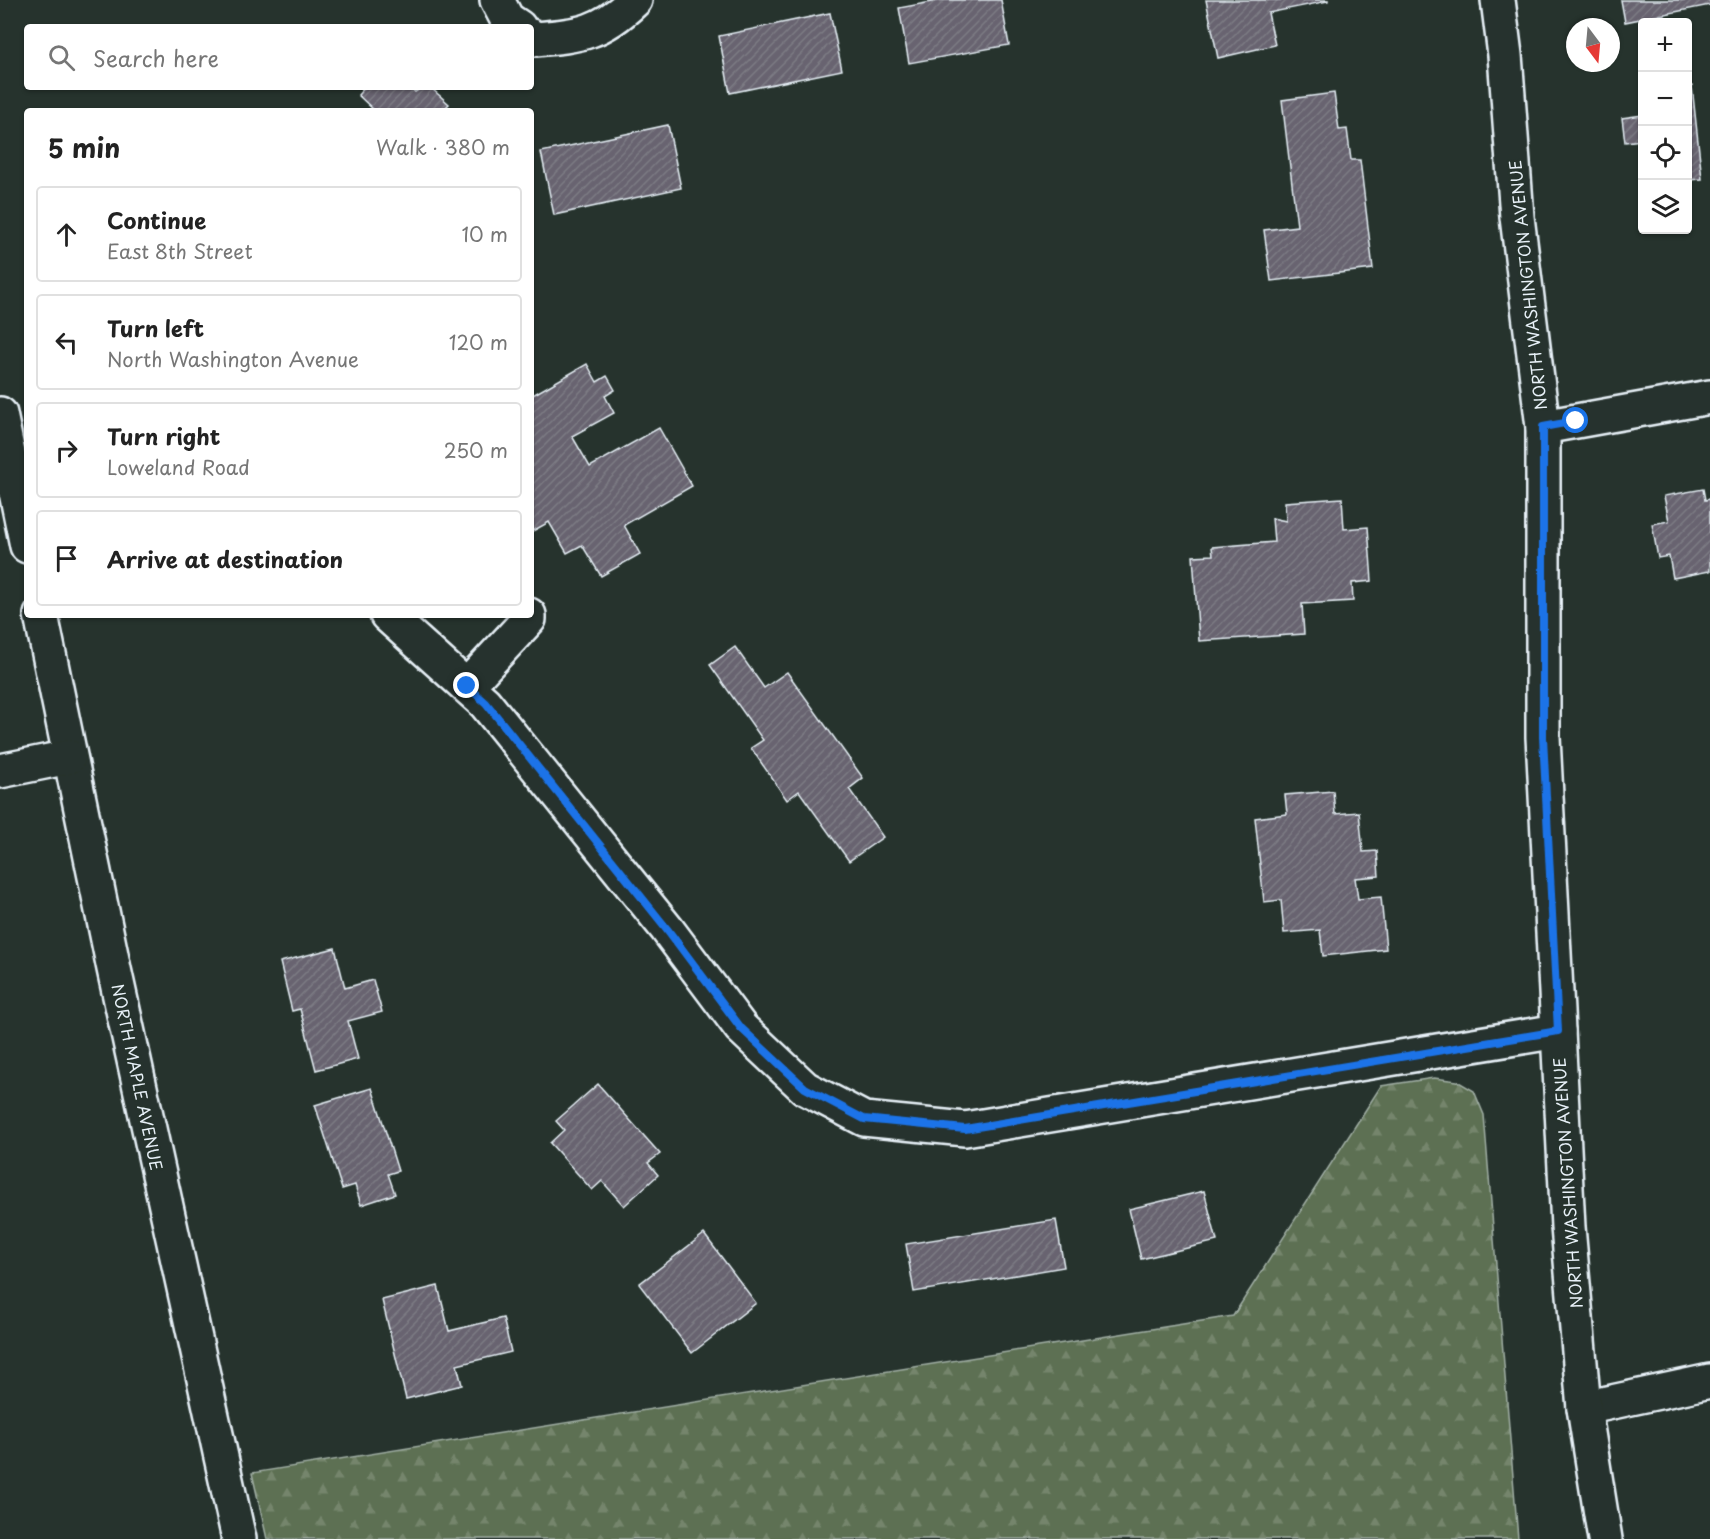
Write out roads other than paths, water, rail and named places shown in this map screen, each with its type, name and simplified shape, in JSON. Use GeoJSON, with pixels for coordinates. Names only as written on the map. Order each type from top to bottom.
{"type":"FeatureCollection","features":[{"type":"Feature","properties":{"kind":"street"},"geometry":{"type":"LineString","coordinates":[[497,0],[507,19],[514,24]]}},
{"type":"Feature","properties":{"kind":"street"},"geometry":{"type":"LineString","coordinates":[[534,38],[569,36],[601,27],[635,0]]}},
{"type":"Feature","properties":{"kind":"street","name":"NORTH WASHINGTON AVENUE"},"geometry":{"type":"LineString","coordinates":[[1498,0],[1505,55],[1517,216],[1543,427],[1543,737],[1568,1227],[1584,1408],[1605,1539]]}},
{"type":"Feature","properties":{"kind":"street"},"geometry":{"type":"LineString","coordinates":[[1543,427],[1710,397]]}},
{"type":"Feature","properties":{"kind":"street"},"geometry":{"type":"LineString","coordinates":[[11,432],[24,525]]}},
{"type":"Feature","properties":{"kind":"street","name":"NORTH MAPLE AVENUE"},"geometry":{"type":"LineString","coordinates":[[42,618],[69,758],[238,1539]]}},
{"type":"Feature","properties":{"kind":"street"},"geometry":{"type":"LineString","coordinates":[[390,618],[486,703],[624,875],[741,1028],[805,1088],[864,1119],[965,1129],[1558,1031]]}},
{"type":"Feature","properties":{"kind":"street"},"geometry":{"type":"LineString","coordinates":[[467,686],[529,618]]}},
{"type":"Feature","properties":{"kind":"street"},"geometry":{"type":"LineString","coordinates":[[0,771],[69,758]]}},
{"type":"Feature","properties":{"kind":"street"},"geometry":{"type":"LineString","coordinates":[[1584,1408],[1710,1381]]}}]}
